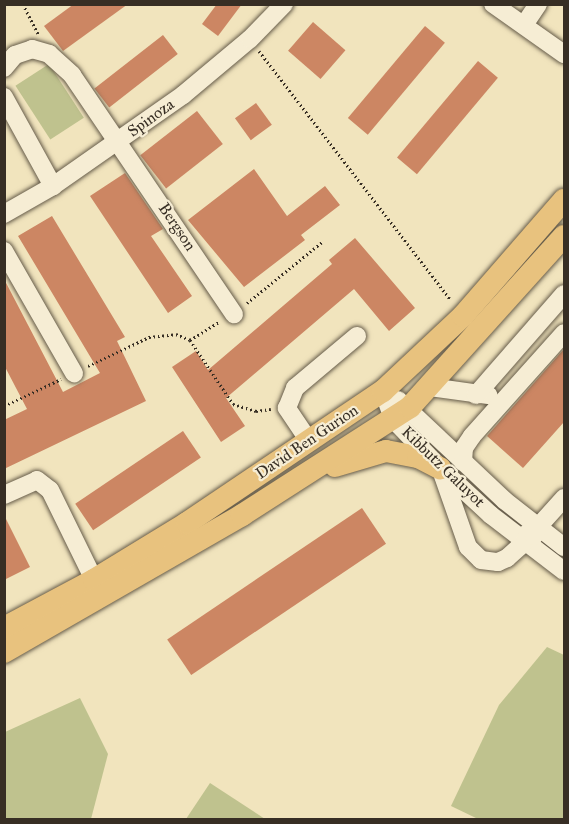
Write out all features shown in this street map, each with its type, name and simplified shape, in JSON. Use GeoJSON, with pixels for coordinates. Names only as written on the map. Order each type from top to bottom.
{"type":"FeatureCollection","features":[{"type":"Feature","properties":{"kind":"main road","name":"David Ben Gurion"},"geometry":{"type":"LineString","coordinates":[[4,628],[94,580],[383,391],[463,316],[564,200]]}},
{"type":"Feature","properties":{"kind":"main road","name":"David Ben Gurion"},"geometry":{"type":"LineString","coordinates":[[4,652],[297,479],[402,413],[430,387],[562,245]]}},
{"type":"Feature","properties":{"kind":"main road"},"geometry":{"type":"LineString","coordinates":[[297,479],[386,451],[418,457],[441,468]]}},
{"type":"Feature","properties":{"kind":"street","name":"Spinoza"},"geometry":{"type":"LineString","coordinates":[[4,214],[53,186],[183,95],[250,39],[284,4]]}},
{"type":"Feature","properties":{"kind":"street"},"geometry":{"type":"LineString","coordinates":[[493,4],[564,54]]}},
{"type":"Feature","properties":{"kind":"street"},"geometry":{"type":"LineString","coordinates":[[524,26],[538,4]]}},
{"type":"Feature","properties":{"kind":"street"},"geometry":{"type":"LineString","coordinates":[[4,68],[15,55],[32,49],[49,54]]}},
{"type":"Feature","properties":{"kind":"street","name":"Bergson"},"geometry":{"type":"LineString","coordinates":[[49,54],[72,75],[119,141],[234,314]]}},
{"type":"Feature","properties":{"kind":"street"},"geometry":{"type":"LineString","coordinates":[[4,97],[53,186]]}},
{"type":"Feature","properties":{"kind":"street"},"geometry":{"type":"LineString","coordinates":[[4,251],[74,373]]}},
{"type":"Feature","properties":{"kind":"street"},"geometry":{"type":"LineString","coordinates":[[476,395],[564,294]]}},
{"type":"Feature","properties":{"kind":"street"},"geometry":{"type":"LineString","coordinates":[[464,462],[464,448],[564,333]]}},
{"type":"Feature","properties":{"kind":"street"},"geometry":{"type":"LineString","coordinates":[[309,441],[287,408],[295,388],[357,336]]}},
{"type":"Feature","properties":{"kind":"street"},"geometry":{"type":"LineString","coordinates":[[430,387],[476,395],[508,396]]}},
{"type":"Feature","properties":{"kind":"street","name":"Kibbutz Galuyot"},"geometry":{"type":"LineString","coordinates":[[383,391],[402,413],[441,468],[530,546],[564,571]]}},
{"type":"Feature","properties":{"kind":"street","name":"Kibbutz Galuyot"},"geometry":{"type":"LineString","coordinates":[[402,413],[464,462],[564,548]]}},
{"type":"Feature","properties":{"kind":"street"},"geometry":{"type":"LineString","coordinates":[[441,468],[462,532],[475,555],[481,560],[498,562],[530,546],[534,538],[533,523],[564,498]]}},
{"type":"Feature","properties":{"kind":"street"},"geometry":{"type":"LineString","coordinates":[[4,495],[38,480],[50,490],[94,580]]}},
{"type":"Feature","properties":{"kind":"path"},"geometry":{"type":"LineString","coordinates":[[23,4],[49,54]]}},
{"type":"Feature","properties":{"kind":"path"},"geometry":{"type":"LineString","coordinates":[[250,39],[463,316]]}},
{"type":"Feature","properties":{"kind":"path"},"geometry":{"type":"LineString","coordinates":[[190,339],[234,314],[322,242]]}},
{"type":"Feature","properties":{"kind":"path"},"geometry":{"type":"LineString","coordinates":[[4,406],[149,337],[176,334],[190,339],[233,404],[256,411],[287,408]]}},
{"type":"Feature","properties":{"kind":"green space"},"geometry":{"type":"Polygon","coordinates":[[[49,64],[84,118],[50,139],[15,86],[49,64]]]}},
{"type":"Feature","properties":{"kind":"green space"},"geometry":{"type":"Polygon","coordinates":[[[547,647],[564,655],[564,819],[478,819],[451,806],[499,705],[547,647]]]}},
{"type":"Feature","properties":{"kind":"green space"},"geometry":{"type":"Polygon","coordinates":[[[80,698],[108,754],[91,819],[5,819],[5,732],[80,698]]]}},
{"type":"Feature","properties":{"kind":"green space"},"geometry":{"type":"Polygon","coordinates":[[[210,783],[265,819],[186,819],[210,783]]]}},
{"type":"Feature","properties":{"kind":"building"},"geometry":{"type":"Polygon","coordinates":[[[74,4],[128,4],[63,51],[44,26],[74,4]]]}},
{"type":"Feature","properties":{"kind":"building"},"geometry":{"type":"Polygon","coordinates":[[[217,4],[242,4],[218,36],[202,24],[217,4]]]}},
{"type":"Feature","properties":{"kind":"building"},"geometry":{"type":"Polygon","coordinates":[[[313,22],[345,50],[321,79],[288,51],[313,22]]]}},
{"type":"Feature","properties":{"kind":"building"},"geometry":{"type":"Polygon","coordinates":[[[425,26],[445,43],[368,135],[348,118],[425,26]]]}},
{"type":"Feature","properties":{"kind":"building"},"geometry":{"type":"Polygon","coordinates":[[[163,35],[178,54],[109,107],[94,89],[163,35]]]}},
{"type":"Feature","properties":{"kind":"building"},"geometry":{"type":"Polygon","coordinates":[[[478,61],[498,78],[417,174],[397,158],[478,61]]]}},
{"type":"Feature","properties":{"kind":"building"},"geometry":{"type":"Polygon","coordinates":[[[256,103],[272,125],[251,140],[235,118],[256,103]]]}},
{"type":"Feature","properties":{"kind":"building"},"geometry":{"type":"Polygon","coordinates":[[[197,111],[223,144],[166,188],[140,155],[197,111]]]}},
{"type":"Feature","properties":{"kind":"building"},"geometry":{"type":"Polygon","coordinates":[[[254,169],[287,216],[325,186],[340,205],[301,235],[305,240],[244,287],[188,220],[254,169]]]}},
{"type":"Feature","properties":{"kind":"building"},"geometry":{"type":"Polygon","coordinates":[[[125,173],[163,229],[151,236],[192,296],[168,313],[90,196],[125,173]]]}},
{"type":"Feature","properties":{"kind":"building"},"geometry":{"type":"Polygon","coordinates":[[[52,216],[125,337],[117,341],[146,401],[4,469],[4,420],[27,409],[4,365],[4,279],[63,392],[100,373],[18,236],[52,216]]]}},
{"type":"Feature","properties":{"kind":"building"},"geometry":{"type":"Polygon","coordinates":[[[355,238],[415,308],[389,331],[354,289],[226,398],[245,426],[221,442],[172,367],[196,351],[208,370],[332,264],[329,260],[355,238]]]}},
{"type":"Feature","properties":{"kind":"building"},"geometry":{"type":"Polygon","coordinates":[[[564,349],[564,422],[523,468],[487,436],[564,349]]]}},
{"type":"Feature","properties":{"kind":"building"},"geometry":{"type":"Polygon","coordinates":[[[183,431],[201,458],[93,530],[75,504],[183,431]]]}},
{"type":"Feature","properties":{"kind":"building"},"geometry":{"type":"Polygon","coordinates":[[[362,508],[386,544],[191,675],[167,639],[362,508]]]}},
{"type":"Feature","properties":{"kind":"building"},"geometry":{"type":"Polygon","coordinates":[[[4,515],[30,567],[4,580],[4,515]]]}}]}
